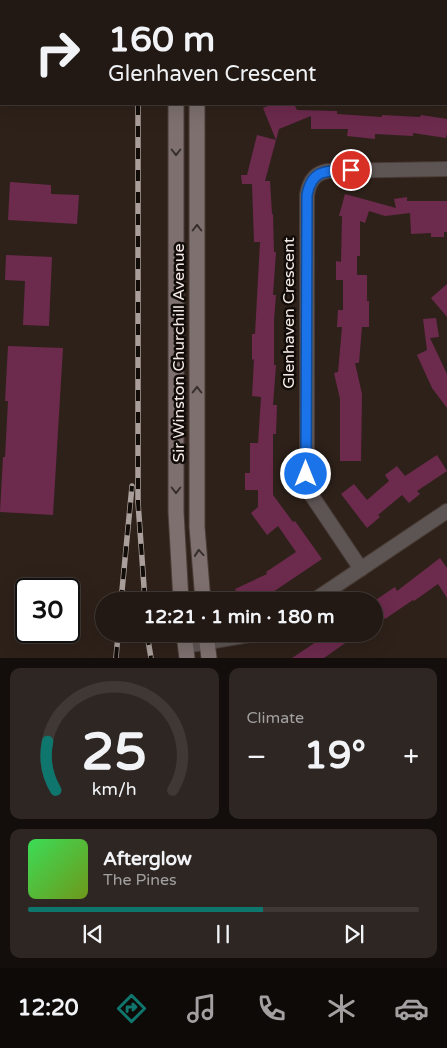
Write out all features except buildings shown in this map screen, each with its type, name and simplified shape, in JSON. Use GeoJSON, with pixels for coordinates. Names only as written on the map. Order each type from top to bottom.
{"type":"FeatureCollection","features":[{"type":"Feature","properties":{"kind":"main road","name":"Sir Winston Churchill Avenue"},"geometry":{"type":"LineString","coordinates":[[176,105],[176,512],[180,592]]}},
{"type":"Feature","properties":{"kind":"main road","name":"Sir Winston Churchill Avenue"},"geometry":{"type":"LineString","coordinates":[[197,105],[197,527],[202,592]]}},
{"type":"Feature","properties":{"kind":"street","name":"Glenhaven Crescent"},"geometry":{"type":"LineString","coordinates":[[361,569],[312,496],[307,483],[308,188],[313,178],[322,172],[328,171],[447,169]]}},
{"type":"Feature","properties":{"kind":"street"},"geometry":{"type":"LineString","coordinates":[[327,592],[447,511]]}},
{"type":"Feature","properties":{"kind":"street"},"geometry":{"type":"LineString","coordinates":[[185,646],[208,645],[221,642]]}},
{"type":"Feature","properties":{"kind":"railway"},"geometry":{"type":"LineString","coordinates":[[138,105],[138,502],[144,592]]}},
{"type":"Feature","properties":{"kind":"railway"},"geometry":{"type":"LineString","coordinates":[[122,592],[132,486]]}},
{"type":"Feature","properties":{"kind":"railway"},"geometry":{"type":"LineString","coordinates":[[116,658],[117,642]]}},
{"type":"Feature","properties":{"kind":"railway"},"geometry":{"type":"LineString","coordinates":[[148,642],[151,658]]}},
{"type":"Feature","properties":{"kind":"route"},"geometry":{"type":"LineString","coordinates":[[306,474],[308,188],[313,178],[322,172],[351,170]]}}]}
